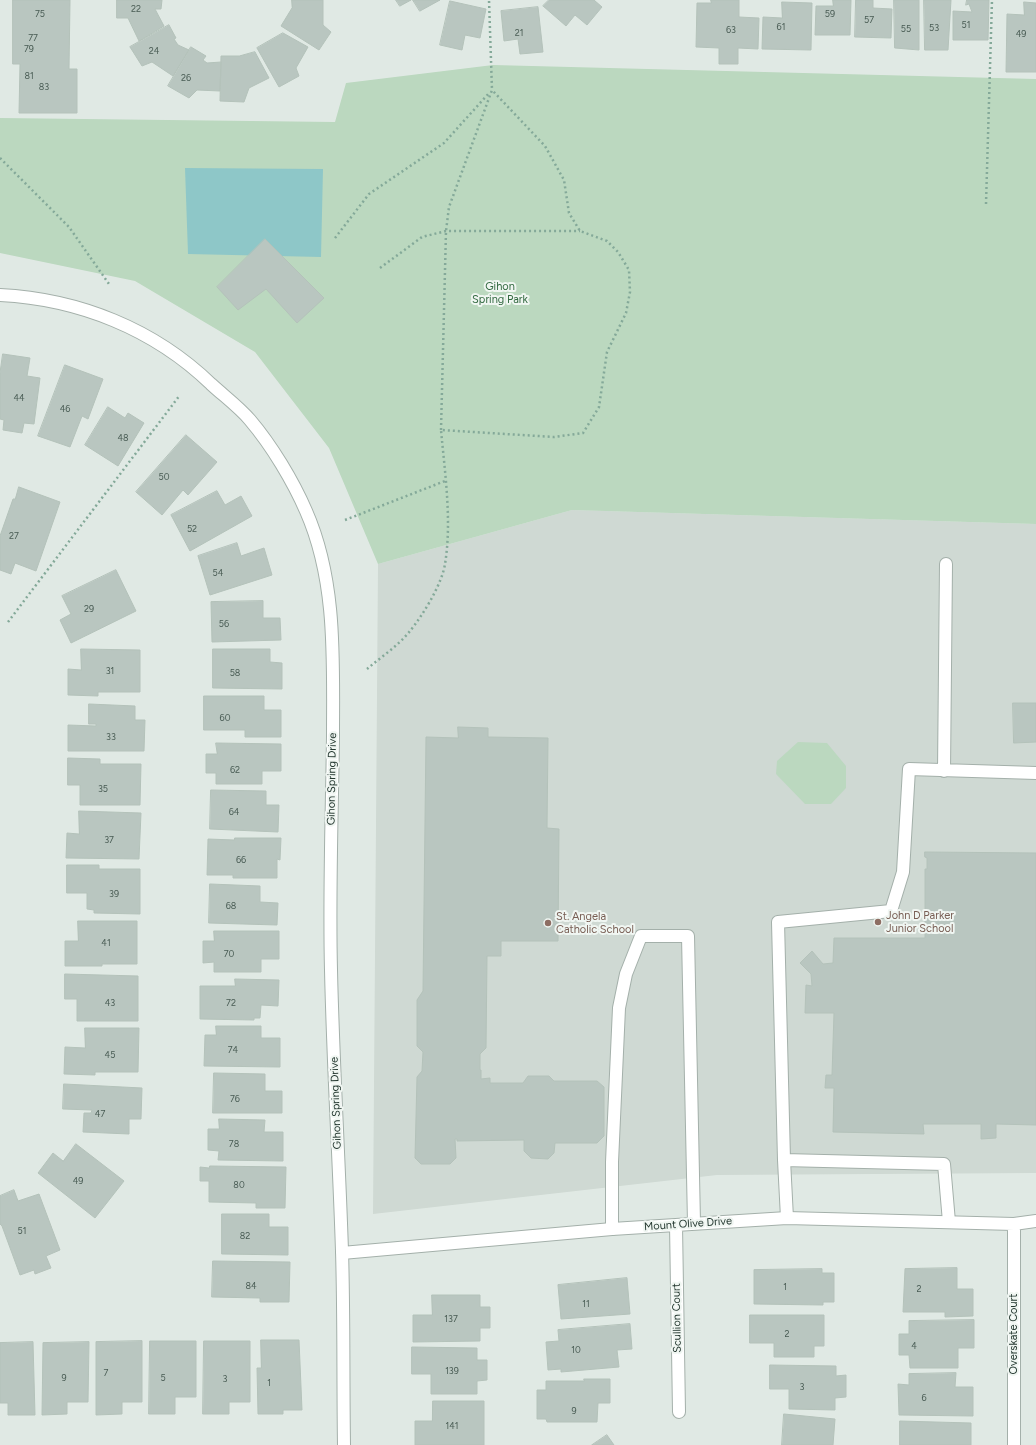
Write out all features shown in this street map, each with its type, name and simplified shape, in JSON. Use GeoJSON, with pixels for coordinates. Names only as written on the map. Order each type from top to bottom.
{"type":"FeatureCollection","features":[{"type":"Feature","properties":{"kind":"street","name":"Gihon Spring Drive"},"geometry":{"type":"LineString","coordinates":[[0,296],[25,297],[69,305],[117,320],[164,345],[200,372],[250,421],[283,468],[306,511],[316,536],[326,572],[333,660],[330,967],[342,1253],[344,1445]]}},
{"type":"Feature","properties":{"kind":"street"},"geometry":{"type":"LineString","coordinates":[[944,771],[946,564]]}},
{"type":"Feature","properties":{"kind":"street"},"geometry":{"type":"LineString","coordinates":[[787,1218],[784,1160],[778,922],[891,911],[903,872],[909,769],[1036,772]]}},
{"type":"Feature","properties":{"kind":"street"},"geometry":{"type":"LineString","coordinates":[[612,1229],[612,1162],[619,1008],[626,974],[641,936],[688,936],[694,1223]]}},
{"type":"Feature","properties":{"kind":"street"},"geometry":{"type":"LineString","coordinates":[[784,1160],[944,1164],[949,1222]]}},
{"type":"Feature","properties":{"kind":"street","name":"Mount Olive Drive"},"geometry":{"type":"LineString","coordinates":[[342,1253],[612,1229],[787,1218],[1014,1224],[1036,1221]]}},
{"type":"Feature","properties":{"kind":"street","name":"Overskate Court"},"geometry":{"type":"LineString","coordinates":[[1014,1224],[1014,1445]]}},
{"type":"Feature","properties":{"kind":"street","name":"Scullion Court"},"geometry":{"type":"LineString","coordinates":[[676,1225],[678,1412]]}},
{"type":"Feature","properties":{"kind":"path"},"geometry":{"type":"LineString","coordinates":[[367,669],[394,647],[410,631],[434,594],[445,565],[448,533],[440,430],[446,231],[448,207],[492,90],[489,0]]}},
{"type":"Feature","properties":{"kind":"path"},"geometry":{"type":"LineString","coordinates":[[986,204],[992,0]]}},
{"type":"Feature","properties":{"kind":"path"},"geometry":{"type":"LineString","coordinates":[[492,90],[546,146],[564,180],[569,213],[580,231]]}},
{"type":"Feature","properties":{"kind":"path"},"geometry":{"type":"LineString","coordinates":[[335,238],[369,194],[444,143],[492,90]]}},
{"type":"Feature","properties":{"kind":"path"},"geometry":{"type":"LineString","coordinates":[[0,158],[69,227],[109,284]]}},
{"type":"Feature","properties":{"kind":"path"},"geometry":{"type":"LineString","coordinates":[[380,268],[422,237],[446,231],[580,231],[607,241],[618,252],[628,270],[630,292],[626,313],[607,352],[599,407],[583,433],[554,436],[440,430]]}},
{"type":"Feature","properties":{"kind":"path"},"geometry":{"type":"LineString","coordinates":[[8,622],[180,395]]}},
{"type":"Feature","properties":{"kind":"path"},"geometry":{"type":"LineString","coordinates":[[345,520],[445,481]]}},
{"type":"Feature","properties":{"kind":"shaded area"},"geometry":{"type":"Polygon","coordinates":[[[572,510],[1036,524],[1036,1173],[717,1175],[373,1214],[378,564],[572,510]]]}},
{"type":"Feature","properties":{"kind":"green space","name":"Gihon Spring Park"},"geometry":{"type":"Polygon","coordinates":[[[493,65],[1036,79],[1036,524],[572,510],[378,564],[329,448],[255,352],[135,281],[0,253],[0,118],[335,122],[346,83],[493,65]]]}},
{"type":"Feature","properties":{"kind":"green space"},"geometry":{"type":"Polygon","coordinates":[[[798,742],[827,743],[846,766],[846,788],[831,804],[805,804],[776,774],[777,761],[798,742]]]}},
{"type":"Feature","properties":{"kind":"water"},"geometry":{"type":"Polygon","coordinates":[[[185,168],[323,169],[321,257],[188,254],[185,168]]]}},
{"type":"Feature","properties":{"kind":"building"},"geometry":{"type":"Polygon","coordinates":[[[13,0],[70,0],[69,69],[77,69],[77,113],[19,113],[20,64],[13,64],[13,0]]]}},
{"type":"Feature","properties":{"kind":"building"},"geometry":{"type":"Polygon","coordinates":[[[117,0],[162,0],[161,9],[155,9],[164,26],[139,41],[128,18],[117,18],[117,0]]]}},
{"type":"Feature","properties":{"kind":"building"},"geometry":{"type":"Polygon","coordinates":[[[292,0],[323,0],[323,25],[331,32],[319,50],[281,26],[292,8],[292,0]]]}},
{"type":"Feature","properties":{"kind":"building"},"geometry":{"type":"Polygon","coordinates":[[[396,0],[411,0],[400,6],[396,0]]]}},
{"type":"Feature","properties":{"kind":"building"},"geometry":{"type":"Polygon","coordinates":[[[413,0],[440,0],[420,11],[413,0]]]}},
{"type":"Feature","properties":{"kind":"building"},"geometry":{"type":"Polygon","coordinates":[[[549,0],[594,0],[602,7],[587,25],[575,15],[566,26],[543,6],[549,0]]]}},
{"type":"Feature","properties":{"kind":"building"},"geometry":{"type":"Polygon","coordinates":[[[711,0],[739,0],[739,17],[759,18],[758,49],[738,48],[738,64],[719,64],[719,48],[696,47],[697,3],[711,3],[711,0]]]}},
{"type":"Feature","properties":{"kind":"building"},"geometry":{"type":"Polygon","coordinates":[[[833,0],[851,0],[850,35],[815,35],[816,6],[833,6],[833,0]]]}},
{"type":"Feature","properties":{"kind":"building"},"geometry":{"type":"Polygon","coordinates":[[[856,0],[873,0],[873,8],[892,9],[891,38],[855,37],[856,0]]]}},
{"type":"Feature","properties":{"kind":"building"},"geometry":{"type":"Polygon","coordinates":[[[894,0],[919,0],[919,50],[895,48],[894,0]]]}},
{"type":"Feature","properties":{"kind":"building"},"geometry":{"type":"Polygon","coordinates":[[[924,0],[951,0],[948,50],[925,50],[924,0]]]}},
{"type":"Feature","properties":{"kind":"building"},"geometry":{"type":"Polygon","coordinates":[[[967,0],[989,0],[988,40],[953,40],[953,11],[972,12],[969,4],[966,5],[967,0]]]}},
{"type":"Feature","properties":{"kind":"building"},"geometry":{"type":"Polygon","coordinates":[[[450,1],[486,9],[480,38],[465,35],[462,50],[440,45],[450,1]]]}},
{"type":"Feature","properties":{"kind":"building"},"geometry":{"type":"Polygon","coordinates":[[[782,2],[812,3],[811,50],[762,49],[763,17],[782,18],[782,2]]]}},
{"type":"Feature","properties":{"kind":"building"},"geometry":{"type":"Polygon","coordinates":[[[1024,2],[1036,3],[1036,72],[1006,72],[1007,14],[1024,15],[1024,2]]]}},
{"type":"Feature","properties":{"kind":"building"},"geometry":{"type":"Polygon","coordinates":[[[538,7],[543,52],[520,54],[518,39],[504,41],[501,11],[538,7]]]}},
{"type":"Feature","properties":{"kind":"building"},"geometry":{"type":"Polygon","coordinates":[[[169,25],[178,45],[189,50],[173,76],[152,62],[142,66],[130,47],[169,25]]]}},
{"type":"Feature","properties":{"kind":"building"},"geometry":{"type":"Polygon","coordinates":[[[283,33],[308,47],[296,68],[299,76],[279,87],[257,48],[283,33]]]}},
{"type":"Feature","properties":{"kind":"building"},"geometry":{"type":"Polygon","coordinates":[[[191,47],[206,56],[203,60],[207,63],[221,62],[220,91],[197,90],[189,98],[168,86],[191,47]]]}},
{"type":"Feature","properties":{"kind":"building"},"geometry":{"type":"Polygon","coordinates":[[[255,52],[269,78],[249,88],[244,102],[220,101],[221,56],[239,56],[255,52]]]}},
{"type":"Feature","properties":{"kind":"building"},"geometry":{"type":"Polygon","coordinates":[[[265,239],[324,298],[297,323],[266,289],[238,310],[217,287],[265,239]]]}},
{"type":"Feature","properties":{"kind":"building"},"geometry":{"type":"Polygon","coordinates":[[[3,354],[30,358],[27,376],[40,378],[34,424],[24,423],[22,433],[3,430],[4,420],[0,419],[0,373],[3,354]]]}},
{"type":"Feature","properties":{"kind":"building"},"geometry":{"type":"Polygon","coordinates":[[[65,365],[103,379],[88,419],[82,416],[70,447],[38,436],[65,365]]]}},
{"type":"Feature","properties":{"kind":"building"},"geometry":{"type":"Polygon","coordinates":[[[108,407],[125,418],[128,413],[144,423],[118,466],[85,445],[108,407]]]}},
{"type":"Feature","properties":{"kind":"building"},"geometry":{"type":"Polygon","coordinates":[[[186,435],[217,462],[188,495],[183,490],[162,515],[136,492],[186,435]]]}},
{"type":"Feature","properties":{"kind":"building"},"geometry":{"type":"Polygon","coordinates":[[[19,487],[60,502],[36,571],[15,563],[11,574],[0,570],[0,536],[13,499],[15,499],[19,487]]]}},
{"type":"Feature","properties":{"kind":"building"},"geometry":{"type":"Polygon","coordinates":[[[217,491],[225,505],[241,496],[252,516],[190,551],[171,515],[217,491]]]}},
{"type":"Feature","properties":{"kind":"building"},"geometry":{"type":"Polygon","coordinates":[[[237,543],[241,556],[264,548],[272,575],[210,595],[198,556],[237,543]]]}},
{"type":"Feature","properties":{"kind":"building"},"geometry":{"type":"Polygon","coordinates":[[[116,570],[136,611],[71,643],[60,620],[71,614],[62,596],[116,570]]]}},
{"type":"Feature","properties":{"kind":"building"},"geometry":{"type":"Polygon","coordinates":[[[263,601],[263,618],[280,618],[281,640],[212,642],[211,602],[263,601]]]}},
{"type":"Feature","properties":{"kind":"building"},"geometry":{"type":"Polygon","coordinates":[[[81,649],[140,650],[140,692],[98,692],[98,696],[68,695],[68,669],[81,670],[81,649]]]}},
{"type":"Feature","properties":{"kind":"building"},"geometry":{"type":"Polygon","coordinates":[[[213,649],[270,649],[270,662],[282,663],[282,689],[213,688],[213,649]]]}},
{"type":"Feature","properties":{"kind":"building"},"geometry":{"type":"Polygon","coordinates":[[[204,696],[264,696],[264,710],[281,710],[281,737],[245,737],[245,730],[204,730],[204,696]]]}},
{"type":"Feature","properties":{"kind":"building"},"geometry":{"type":"Polygon","coordinates":[[[1013,703],[1036,703],[1036,742],[1014,743],[1013,703]]]}},
{"type":"Feature","properties":{"kind":"building"},"geometry":{"type":"Polygon","coordinates":[[[89,704],[135,706],[135,720],[145,720],[144,751],[68,751],[68,725],[96,726],[96,724],[89,724],[89,704]]]}},
{"type":"Feature","properties":{"kind":"building"},"geometry":{"type":"Polygon","coordinates":[[[458,727],[488,728],[488,737],[548,738],[547,828],[559,829],[558,941],[501,941],[501,956],[487,956],[486,1048],[480,1054],[480,1070],[481,1079],[490,1078],[490,1083],[523,1083],[528,1076],[549,1076],[554,1081],[597,1081],[604,1087],[604,1136],[597,1143],[555,1143],[554,1153],[548,1159],[531,1158],[524,1151],[524,1140],[457,1141],[457,1139],[455,1139],[456,1158],[450,1164],[421,1164],[415,1158],[417,1077],[422,1071],[423,1052],[417,1046],[417,1000],[423,991],[426,737],[458,738],[458,727]]]}},
{"type":"Feature","properties":{"kind":"building"},"geometry":{"type":"Polygon","coordinates":[[[216,743],[281,744],[281,771],[262,771],[262,784],[216,784],[216,773],[206,773],[206,754],[217,754],[216,743]]]}},
{"type":"Feature","properties":{"kind":"building"},"geometry":{"type":"Polygon","coordinates":[[[68,758],[100,759],[100,764],[141,764],[140,805],[80,805],[80,785],[68,785],[68,758]]]}},
{"type":"Feature","properties":{"kind":"building"},"geometry":{"type":"Polygon","coordinates":[[[211,790],[266,791],[266,805],[279,805],[278,832],[210,829],[211,790]]]}},
{"type":"Feature","properties":{"kind":"building"},"geometry":{"type":"Polygon","coordinates":[[[79,811],[141,813],[139,859],[66,858],[67,833],[79,834],[79,811]]]}},
{"type":"Feature","properties":{"kind":"building"},"geometry":{"type":"Polygon","coordinates":[[[235,838],[281,838],[280,860],[277,859],[277,878],[233,878],[233,875],[207,875],[208,839],[234,840],[235,838]]]}},
{"type":"Feature","properties":{"kind":"building"},"geometry":{"type":"Polygon","coordinates":[[[925,852],[1036,853],[1036,1125],[996,1124],[996,1138],[981,1139],[981,1124],[923,1124],[924,1134],[833,1132],[834,1088],[825,1088],[826,1075],[832,1075],[834,1013],[805,1013],[806,985],[812,986],[811,974],[800,963],[812,951],[823,964],[833,963],[834,938],[925,938],[925,869],[927,869],[927,858],[925,857],[925,852]]]}},
{"type":"Feature","properties":{"kind":"building"},"geometry":{"type":"Polygon","coordinates":[[[67,865],[99,865],[99,869],[140,869],[140,914],[94,913],[94,910],[87,909],[87,893],[67,893],[67,865]]]}},
{"type":"Feature","properties":{"kind":"building"},"geometry":{"type":"Polygon","coordinates":[[[210,884],[260,886],[260,902],[278,903],[277,925],[209,923],[210,884]]]}},
{"type":"Feature","properties":{"kind":"building"},"geometry":{"type":"Polygon","coordinates":[[[78,921],[137,921],[137,964],[65,966],[65,941],[78,941],[78,921]]]}},
{"type":"Feature","properties":{"kind":"building"},"geometry":{"type":"Polygon","coordinates":[[[214,931],[279,931],[279,959],[261,959],[261,972],[214,972],[214,962],[203,963],[203,941],[214,941],[214,931]]]}},
{"type":"Feature","properties":{"kind":"building"},"geometry":{"type":"Polygon","coordinates":[[[65,974],[138,976],[138,1021],[77,1021],[77,999],[65,999],[65,974]]]}},
{"type":"Feature","properties":{"kind":"building"},"geometry":{"type":"Polygon","coordinates":[[[235,979],[279,980],[278,1006],[261,1005],[260,1018],[254,1018],[254,1020],[200,1019],[200,986],[235,986],[235,979]]]}},
{"type":"Feature","properties":{"kind":"building"},"geometry":{"type":"Polygon","coordinates":[[[216,1026],[261,1026],[261,1038],[280,1038],[280,1067],[204,1066],[205,1035],[216,1035],[216,1026]]]}},
{"type":"Feature","properties":{"kind":"building"},"geometry":{"type":"Polygon","coordinates":[[[85,1028],[139,1028],[138,1072],[95,1072],[95,1075],[64,1074],[65,1047],[85,1048],[85,1028]]]}},
{"type":"Feature","properties":{"kind":"building"},"geometry":{"type":"Polygon","coordinates":[[[214,1073],[265,1074],[265,1091],[282,1091],[282,1113],[213,1113],[214,1073]]]}},
{"type":"Feature","properties":{"kind":"building"},"geometry":{"type":"Polygon","coordinates":[[[64,1084],[142,1088],[141,1119],[129,1119],[129,1134],[83,1132],[84,1113],[91,1113],[92,1110],[63,1109],[64,1084]]]}},
{"type":"Feature","properties":{"kind":"building"},"geometry":{"type":"Polygon","coordinates":[[[219,1119],[265,1120],[264,1132],[283,1132],[283,1161],[218,1160],[219,1151],[208,1150],[208,1129],[219,1129],[219,1119]]]}},
{"type":"Feature","properties":{"kind":"building"},"geometry":{"type":"Polygon","coordinates":[[[76,1144],[124,1181],[95,1218],[38,1173],[53,1153],[63,1161],[76,1144]]]}},
{"type":"Feature","properties":{"kind":"building"},"geometry":{"type":"Polygon","coordinates":[[[210,1166],[286,1167],[285,1208],[256,1208],[256,1203],[209,1202],[209,1181],[200,1181],[200,1167],[209,1168],[210,1166]]]}},
{"type":"Feature","properties":{"kind":"building"},"geometry":{"type":"Polygon","coordinates":[[[14,1190],[18,1201],[39,1194],[60,1250],[46,1256],[51,1268],[35,1274],[34,1270],[20,1275],[0,1224],[0,1196],[14,1190]]]}},
{"type":"Feature","properties":{"kind":"building"},"geometry":{"type":"Polygon","coordinates":[[[222,1214],[269,1214],[269,1227],[288,1227],[288,1255],[222,1254],[222,1214]]]}},
{"type":"Feature","properties":{"kind":"building"},"geometry":{"type":"Polygon","coordinates":[[[213,1261],[290,1262],[289,1302],[260,1302],[260,1298],[212,1297],[213,1261]]]}},
{"type":"Feature","properties":{"kind":"building"},"geometry":{"type":"Polygon","coordinates":[[[957,1268],[957,1289],[973,1289],[973,1316],[945,1317],[945,1312],[903,1312],[905,1269],[957,1268]]]}},
{"type":"Feature","properties":{"kind":"building"},"geometry":{"type":"Polygon","coordinates":[[[822,1269],[822,1273],[834,1273],[834,1302],[823,1302],[823,1305],[754,1304],[754,1270],[822,1269]]]}},
{"type":"Feature","properties":{"kind":"building"},"geometry":{"type":"Polygon","coordinates":[[[627,1278],[630,1314],[561,1319],[558,1285],[627,1278]]]}},
{"type":"Feature","properties":{"kind":"building"},"geometry":{"type":"Polygon","coordinates":[[[432,1295],[480,1295],[480,1307],[490,1307],[490,1328],[480,1328],[480,1341],[413,1342],[413,1315],[432,1315],[432,1295]]]}},
{"type":"Feature","properties":{"kind":"building"},"geometry":{"type":"Polygon","coordinates":[[[750,1315],[824,1315],[824,1346],[814,1346],[814,1357],[774,1357],[774,1343],[750,1343],[750,1315]]]}},
{"type":"Feature","properties":{"kind":"building"},"geometry":{"type":"Polygon","coordinates":[[[974,1320],[974,1348],[958,1348],[958,1368],[910,1368],[909,1355],[899,1355],[899,1334],[909,1334],[909,1321],[974,1320]]]}},
{"type":"Feature","properties":{"kind":"building"},"geometry":{"type":"Polygon","coordinates":[[[630,1324],[632,1349],[617,1350],[619,1367],[561,1372],[561,1369],[548,1370],[546,1342],[559,1341],[558,1330],[630,1324]]]}},
{"type":"Feature","properties":{"kind":"building"},"geometry":{"type":"Polygon","coordinates":[[[261,1340],[299,1340],[302,1410],[283,1410],[283,1414],[258,1414],[257,1368],[261,1368],[261,1340]]]}},
{"type":"Feature","properties":{"kind":"building"},"geometry":{"type":"Polygon","coordinates":[[[142,1341],[142,1402],[122,1402],[122,1414],[96,1415],[96,1342],[142,1341]]]}},
{"type":"Feature","properties":{"kind":"building"},"geometry":{"type":"Polygon","coordinates":[[[150,1341],[196,1341],[196,1397],[175,1397],[175,1414],[149,1414],[150,1341]]]}},
{"type":"Feature","properties":{"kind":"building"},"geometry":{"type":"Polygon","coordinates":[[[204,1341],[250,1341],[250,1402],[229,1402],[229,1414],[203,1414],[204,1341]]]}},
{"type":"Feature","properties":{"kind":"building"},"geometry":{"type":"Polygon","coordinates":[[[33,1342],[35,1415],[8,1415],[8,1403],[0,1403],[0,1343],[33,1342]]]}},
{"type":"Feature","properties":{"kind":"building"},"geometry":{"type":"Polygon","coordinates":[[[89,1342],[88,1402],[67,1402],[67,1414],[42,1415],[43,1343],[89,1342]]]}},
{"type":"Feature","properties":{"kind":"building"},"geometry":{"type":"Polygon","coordinates":[[[412,1347],[477,1348],[477,1360],[487,1360],[487,1380],[477,1381],[477,1394],[431,1394],[431,1374],[412,1374],[412,1347]]]}},
{"type":"Feature","properties":{"kind":"building"},"geometry":{"type":"Polygon","coordinates":[[[770,1365],[836,1366],[836,1376],[846,1375],[846,1397],[835,1398],[835,1410],[789,1409],[789,1389],[770,1389],[770,1365]]]}},
{"type":"Feature","properties":{"kind":"building"},"geometry":{"type":"Polygon","coordinates":[[[956,1373],[955,1387],[973,1387],[973,1416],[899,1415],[898,1384],[909,1385],[909,1374],[956,1373]]]}},
{"type":"Feature","properties":{"kind":"building"},"geometry":{"type":"Polygon","coordinates":[[[584,1379],[610,1379],[610,1403],[598,1403],[597,1422],[547,1422],[546,1419],[537,1419],[537,1390],[546,1390],[546,1381],[584,1381],[584,1379]]]}},
{"type":"Feature","properties":{"kind":"building"},"geometry":{"type":"Polygon","coordinates":[[[433,1401],[484,1401],[484,1445],[415,1445],[415,1421],[432,1421],[433,1401]]]}},
{"type":"Feature","properties":{"kind":"building"},"geometry":{"type":"Polygon","coordinates":[[[784,1414],[835,1419],[833,1445],[782,1445],[784,1414]]]}},
{"type":"Feature","properties":{"kind":"building"},"geometry":{"type":"Polygon","coordinates":[[[900,1421],[971,1423],[971,1445],[900,1445],[900,1421]]]}},
{"type":"Feature","properties":{"kind":"building"},"geometry":{"type":"Polygon","coordinates":[[[607,1435],[614,1445],[592,1445],[607,1435]]]}},
{"type":"Feature","properties":{"kind":"place","name":"John D Parker Junior School"},"geometry":{"type":"Point","coordinates":[878,922]}},
{"type":"Feature","properties":{"kind":"place","name":"St. Angela Catholic School"},"geometry":{"type":"Point","coordinates":[548,923]}}]}
